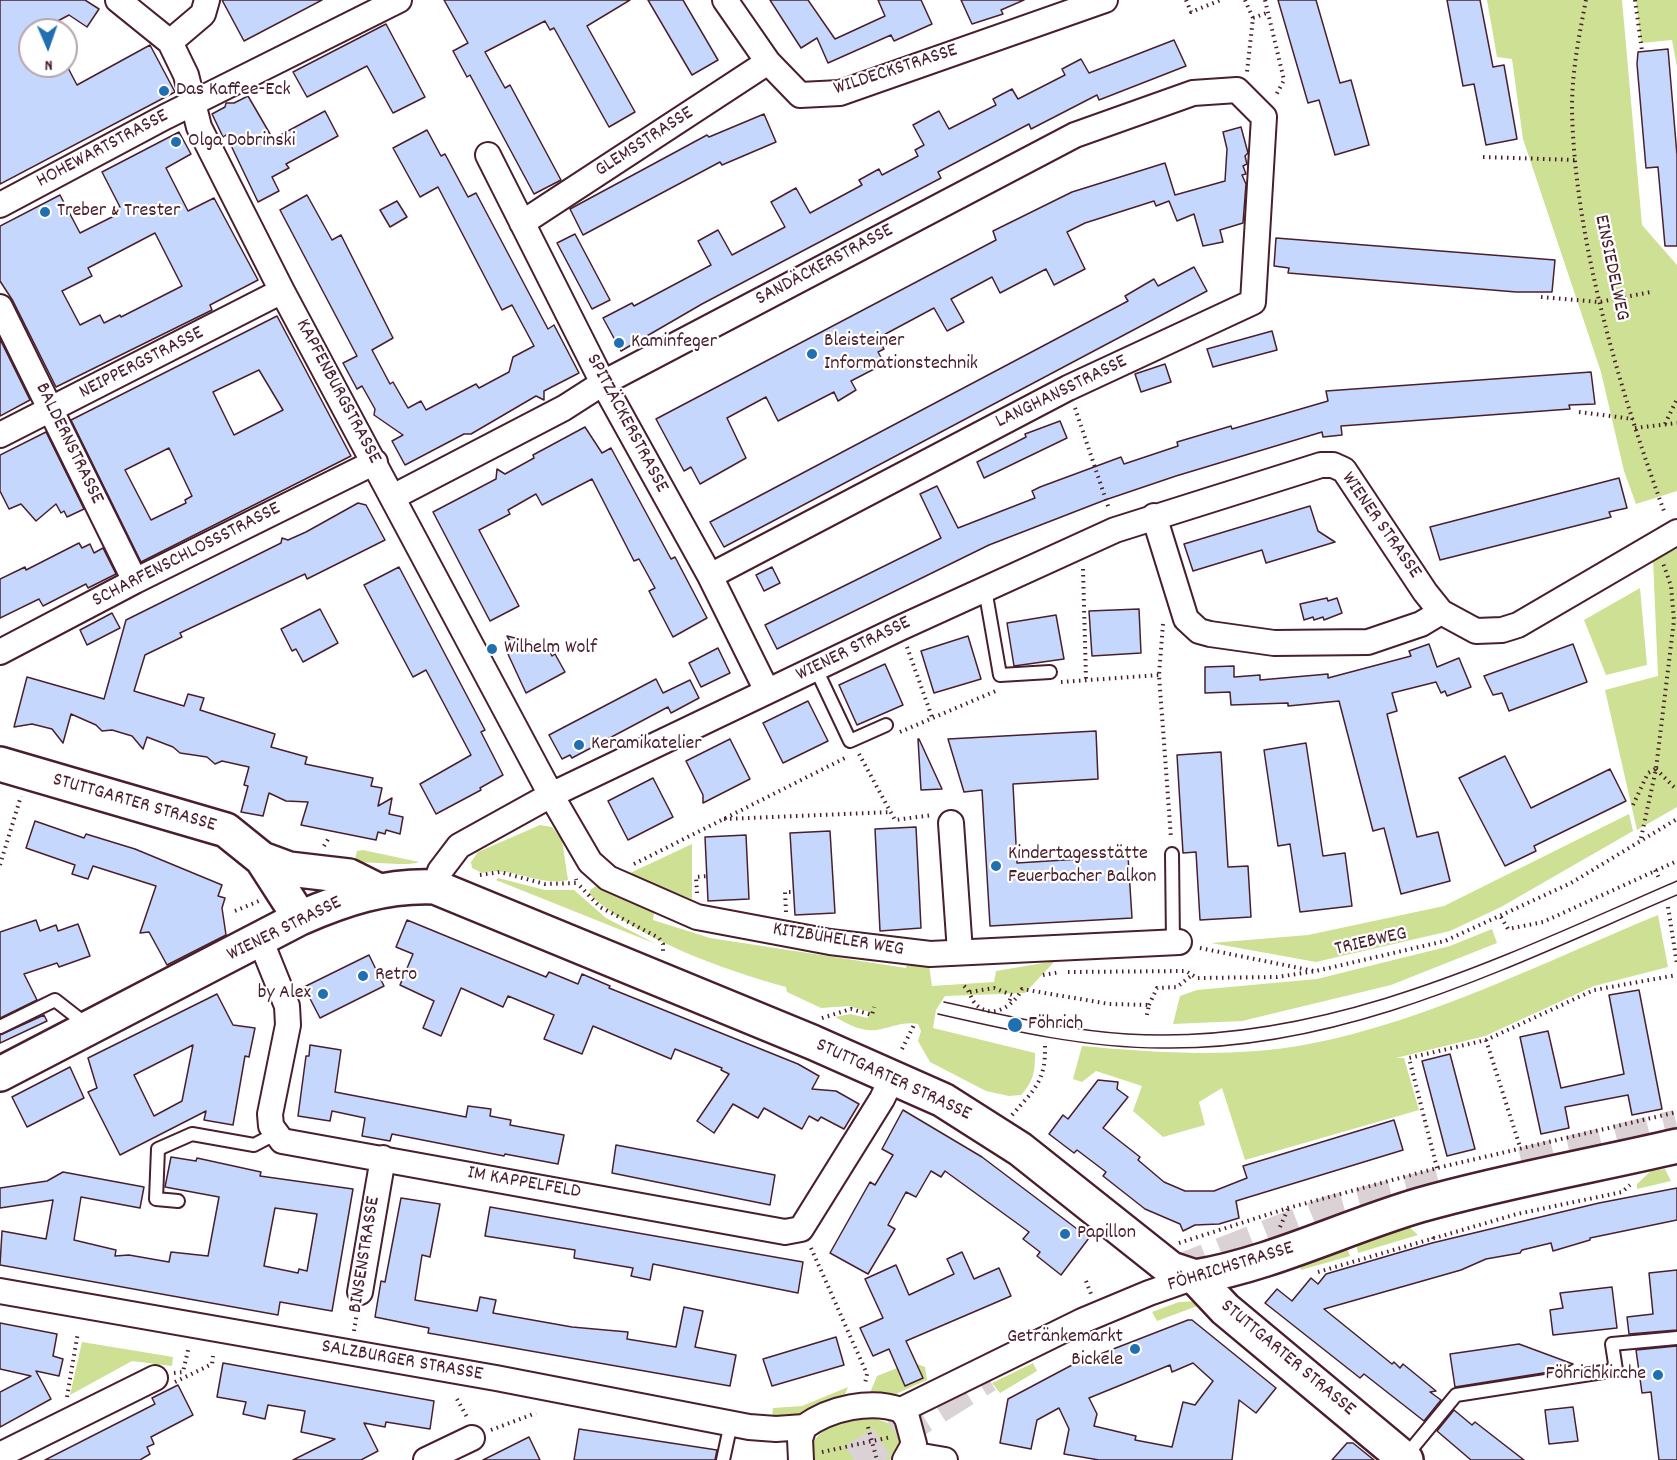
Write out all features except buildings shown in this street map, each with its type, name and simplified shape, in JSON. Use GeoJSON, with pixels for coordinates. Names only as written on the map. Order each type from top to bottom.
{"type":"FeatureCollection","features":[{"type":"Feature","properties":{"kind":"main road","name":"STUTTGARTER STRASSE"},"geometry":{"type":"LineString","coordinates":[[14,769],[226,830],[262,859],[300,918]]}},
{"type":"Feature","properties":{"kind":"main road"},"geometry":{"type":"LineString","coordinates":[[262,859],[290,869],[349,876],[377,890]]}},
{"type":"Feature","properties":{"kind":"main road","name":"WIENER STRASSE"},"geometry":{"type":"LineString","coordinates":[[0,1074],[300,918],[339,901],[377,890],[408,886],[435,887]]}},
{"type":"Feature","properties":{"kind":"main road","name":"STUTTGARTER STRASSE"},"geometry":{"type":"LineString","coordinates":[[435,887],[897,1063],[943,1100],[998,1133],[1171,1269],[1195,1277],[1230,1313],[1405,1459]]}},
{"type":"Feature","properties":{"kind":"main road","name":"FÖHRICHSTRASSE"},"geometry":{"type":"LineString","coordinates":[[1195,1277],[1221,1272],[1292,1250],[1421,1205],[1677,1146]]}},
{"type":"Feature","properties":{"kind":"street","name":"KAPFENBURGSTRASSE"},"geometry":{"type":"LineString","coordinates":[[118,0],[170,42],[186,75],[199,127],[282,291],[551,795]]}},
{"type":"Feature","properties":{"kind":"street"},"geometry":{"type":"LineString","coordinates":[[170,42],[203,14],[207,0]]}},
{"type":"Feature","properties":{"kind":"street","name":"HOHEWARTSTRASSE"},"geometry":{"type":"LineString","coordinates":[[0,205],[399,0]]}},
{"type":"Feature","properties":{"kind":"street","name":"WILDECKSTRASSE"},"geometry":{"type":"LineString","coordinates":[[725,0],[768,62],[800,95],[840,93],[1105,0]]}},
{"type":"Feature","properties":{"kind":"street","name":"GLEMSSTRASSE"},"geometry":{"type":"LineString","coordinates":[[522,223],[768,62]]}},
{"type":"Feature","properties":{"kind":"street","name":"LANGHANSSTRASSE"},"geometry":{"type":"LineString","coordinates":[[710,576],[1068,388],[1253,303],[1264,117],[1237,90]]}},
{"type":"Feature","properties":{"kind":"street","name":"SANDÄCKERSTRASSE"},"geometry":{"type":"LineString","coordinates":[[393,497],[564,408],[603,383],[1075,135],[1193,93],[1237,90]]}},
{"type":"Feature","properties":{"kind":"street","name":"SPITZÄCKERSTRASSE"},"geometry":{"type":"LineString","coordinates":[[488,155],[603,383],[710,576],[767,692]]}},
{"type":"Feature","properties":{"kind":"street","name":"NEIPPERGSTRASSE"},"geometry":{"type":"LineString","coordinates":[[0,435],[282,291]]}},
{"type":"Feature","properties":{"kind":"street","name":"BALDERNSTRASSE"},"geometry":{"type":"LineString","coordinates":[[0,307],[135,581]]}},
{"type":"Feature","properties":{"kind":"street","name":"SCHARFENSCHLOSSSTRASSE"},"geometry":{"type":"LineString","coordinates":[[0,652],[135,581],[375,462]]}},
{"type":"Feature","properties":{"kind":"street","name":"WIENER STRASSE"},"geometry":{"type":"LineString","coordinates":[[435,887],[440,871],[459,846],[551,795],[900,628],[1115,530],[1321,465],[1333,465],[1344,470],[1425,592],[1442,612],[1476,631],[1502,630],[1518,624],[1668,536]]}},
{"type":"Feature","properties":{"kind":"street"},"geometry":{"type":"LineString","coordinates":[[1154,516],[1186,619],[1199,631],[1274,643],[1368,642],[1421,624],[1442,612]]}},
{"type":"Feature","properties":{"kind":"street","name":"KITZBÜHELER WEG"},"geometry":{"type":"LineString","coordinates":[[551,795],[590,862],[608,878],[697,917],[840,943],[930,954],[1176,942]]}},
{"type":"Feature","properties":{"kind":"street"},"geometry":{"type":"LineString","coordinates":[[951,823],[960,952]]}},
{"type":"Feature","properties":{"kind":"street"},"geometry":{"type":"LineString","coordinates":[[260,939],[287,1006],[288,1025],[270,1114],[275,1134]]}},
{"type":"Feature","properties":{"kind":"street"},"geometry":{"type":"LineString","coordinates":[[801,1229],[882,1099],[897,1063]]}},
{"type":"Feature","properties":{"kind":"street","name":"IM KAPPELFELD"},"geometry":{"type":"LineString","coordinates":[[275,1134],[282,1141],[785,1232],[801,1229]]}},
{"type":"Feature","properties":{"kind":"street","name":"BINSENSTRASSE"},"geometry":{"type":"LineString","coordinates":[[360,1292],[382,1158]]}},
{"type":"Feature","properties":{"kind":"street","name":"FÖHRICHSTRASSE"},"geometry":{"type":"LineString","coordinates":[[901,1410],[1082,1321],[1195,1277]]}},
{"type":"Feature","properties":{"kind":"street","name":"SALZBURGER STRASSE"},"geometry":{"type":"LineString","coordinates":[[0,1291],[731,1423],[776,1429],[804,1427]]}},
{"type":"Feature","properties":{"kind":"street"},"geometry":{"type":"LineString","coordinates":[[0,1455],[155,1378]]}},
{"type":"Feature","properties":{"kind":"street"},"geometry":{"type":"LineString","coordinates":[[800,1458],[800,1439],[804,1427],[816,1418],[884,1404],[901,1410],[909,1449],[945,1460]]}},
{"type":"Feature","properties":{"kind":"street"},"geometry":{"type":"LineString","coordinates":[[426,1460],[472,1438]]}},
{"type":"Feature","properties":{"kind":"lane"},"geometry":{"type":"LineString","coordinates":[[985,588],[1000,675],[1052,677]]}},
{"type":"Feature","properties":{"kind":"lane"},"geometry":{"type":"LineString","coordinates":[[816,669],[854,747],[888,731]]}},
{"type":"Feature","properties":{"kind":"lane"},"geometry":{"type":"LineString","coordinates":[[1172,854],[1176,942]]}},
{"type":"Feature","properties":{"kind":"lane"},"geometry":{"type":"LineString","coordinates":[[0,1027],[56,1000],[90,1028]]}},
{"type":"Feature","properties":{"kind":"lane"},"geometry":{"type":"LineString","coordinates":[[178,1201],[156,1199],[158,1149],[192,1134],[254,1144],[275,1134]]}},
{"type":"Feature","properties":{"kind":"lane"},"geometry":{"type":"LineString","coordinates":[[1405,1459],[1456,1395],[1616,1370],[1612,1344],[1677,1338]]}},
{"type":"Feature","properties":{"kind":"lane"},"geometry":{"type":"LineString","coordinates":[[723,1460],[731,1423]]}},
{"type":"Feature","properties":{"kind":"path"},"geometry":{"type":"LineString","coordinates":[[1186,0],[1191,12],[1221,0]]}},
{"type":"Feature","properties":{"kind":"path"},"geometry":{"type":"LineString","coordinates":[[1237,90],[1247,76],[1253,18],[1245,0]]}},
{"type":"Feature","properties":{"kind":"path"},"geometry":{"type":"LineString","coordinates":[[1265,0],[1284,80]]}},
{"type":"Feature","properties":{"kind":"path","name":"EINSIEDELWEG"},"geometry":{"type":"LineString","coordinates":[[1586,0],[1576,52],[1572,106],[1575,160],[1599,302],[1668,536],[1674,620],[1656,769],[1641,838]]}},
{"type":"Feature","properties":{"kind":"path"},"geometry":{"type":"LineString","coordinates":[[1635,0],[1642,51]]}},
{"type":"Feature","properties":{"kind":"path"},"geometry":{"type":"LineString","coordinates":[[1253,18],[1269,12]]}},
{"type":"Feature","properties":{"kind":"path"},"geometry":{"type":"LineString","coordinates":[[1483,157],[1575,160]]}},
{"type":"Feature","properties":{"kind":"path"},"geometry":{"type":"LineString","coordinates":[[1541,297],[1599,302],[1651,292]]}},
{"type":"Feature","properties":{"kind":"path"},"geometry":{"type":"LineString","coordinates":[[1068,388],[1115,530]]}},
{"type":"Feature","properties":{"kind":"path"},"geometry":{"type":"LineString","coordinates":[[1665,424],[1677,399]]}},
{"type":"Feature","properties":{"kind":"path"},"geometry":{"type":"LineString","coordinates":[[1579,412],[1633,419]]}},
{"type":"Feature","properties":{"kind":"path"},"geometry":{"type":"LineString","coordinates":[[1635,428],[1677,423]]}},
{"type":"Feature","properties":{"kind":"path"},"geometry":{"type":"LineString","coordinates":[[1075,548],[1083,563],[1086,679]]}},
{"type":"Feature","properties":{"kind":"path"},"geometry":{"type":"LineString","coordinates":[[1172,854],[1159,675],[1163,620],[1186,619]]}},
{"type":"Feature","properties":{"kind":"path"},"geometry":{"type":"LineString","coordinates":[[900,628],[932,717]]}},
{"type":"Feature","properties":{"kind":"path"},"geometry":{"type":"LineString","coordinates":[[1052,677],[1086,679],[1159,675]]}},
{"type":"Feature","properties":{"kind":"path"},"geometry":{"type":"LineString","coordinates":[[888,731],[932,717],[1002,688]]}},
{"type":"Feature","properties":{"kind":"path"},"geometry":{"type":"LineString","coordinates":[[608,878],[723,819],[854,747],[869,747]]}},
{"type":"Feature","properties":{"kind":"path"},"geometry":{"type":"LineString","coordinates":[[854,747],[895,820],[951,814],[951,823]]}},
{"type":"Feature","properties":{"kind":"path"},"geometry":{"type":"LineString","coordinates":[[0,865],[14,769]]}},
{"type":"Feature","properties":{"kind":"path"},"geometry":{"type":"LineString","coordinates":[[1633,805],[1648,774],[1656,769],[1677,790]]}},
{"type":"Feature","properties":{"kind":"path"},"geometry":{"type":"LineString","coordinates":[[723,819],[892,812]]}},
{"type":"Feature","properties":{"kind":"path","name":"TRIEBWEG"},"geometry":{"type":"LineString","coordinates":[[1043,975],[1186,971],[1197,978],[1277,977],[1316,971],[1445,941],[1501,918],[1571,883],[1641,838],[1677,819]]}},
{"type":"Feature","properties":{"kind":"path"},"geometry":{"type":"LineString","coordinates":[[1501,918],[1508,929],[1543,922],[1677,861]]}},
{"type":"Feature","properties":{"kind":"path"},"geometry":{"type":"LineString","coordinates":[[1655,870],[1660,880]]}},
{"type":"Feature","properties":{"kind":"path"},"geometry":{"type":"LineString","coordinates":[[573,871],[577,883],[600,907],[659,938],[663,944],[663,953]]}},
{"type":"Feature","properties":{"kind":"path"},"geometry":{"type":"LineString","coordinates":[[475,876],[500,872],[545,885],[577,883]]}},
{"type":"Feature","properties":{"kind":"path"},"geometry":{"type":"LineString","coordinates":[[1668,907],[1677,964]]}},
{"type":"Feature","properties":{"kind":"path"},"geometry":{"type":"LineString","coordinates":[[1176,942],[1316,971]]}},
{"type":"Feature","properties":{"kind":"path"},"geometry":{"type":"LineString","coordinates":[[1146,1020],[1149,1005],[1157,988],[1177,987],[1193,975]]}},
{"type":"Feature","properties":{"kind":"path"},"geometry":{"type":"LineString","coordinates":[[1437,1168],[1409,1059],[1486,1040],[1594,990],[1677,975]]}},
{"type":"Feature","properties":{"kind":"path"},"geometry":{"type":"LineString","coordinates":[[964,986],[970,992],[974,1002],[984,1010],[992,1012],[1009,1006],[1023,989],[1109,1004],[1149,1005]]}},
{"type":"Feature","properties":{"kind":"path"},"geometry":{"type":"LineString","coordinates":[[970,992],[994,988],[1012,995],[1009,1002]]}},
{"type":"Feature","properties":{"kind":"path"},"geometry":{"type":"LineString","coordinates":[[816,1020],[851,1010],[872,1015],[874,1007]]}},
{"type":"Feature","properties":{"kind":"path"},"geometry":{"type":"LineString","coordinates":[[897,1063],[914,1025]]}},
{"type":"Feature","properties":{"kind":"path"},"geometry":{"type":"LineString","coordinates":[[1486,1040],[1520,1147]]}},
{"type":"Feature","properties":{"kind":"path"},"geometry":{"type":"LineString","coordinates":[[1012,1116],[1038,1085],[1045,1068],[1045,1046]]}},
{"type":"Feature","properties":{"kind":"path"},"geometry":{"type":"LineString","coordinates":[[1183,1242],[1288,1208],[1437,1168],[1677,1112]]}},
{"type":"Feature","properties":{"kind":"path"},"geometry":{"type":"LineString","coordinates":[[1313,1273],[1433,1236],[1516,1214],[1622,1192]]}},
{"type":"Feature","properties":{"kind":"path"},"geometry":{"type":"LineString","coordinates":[[801,1229],[867,1374],[862,1407],[877,1460]]}},
{"type":"Feature","properties":{"kind":"path"},"geometry":{"type":"LineString","coordinates":[[1433,1236],[1435,1242]]}},
{"type":"Feature","properties":{"kind":"path","name":"BINSENSTRASSE"},"geometry":{"type":"LineString","coordinates":[[351,1353],[360,1292]]}},
{"type":"Feature","properties":{"kind":"path"},"geometry":{"type":"LineString","coordinates":[[155,1378],[183,1372],[194,1325]]}},
{"type":"Feature","properties":{"kind":"path"},"geometry":{"type":"LineString","coordinates":[[71,1420],[66,1407],[78,1332]]}},
{"type":"Feature","properties":{"kind":"path"},"geometry":{"type":"LineString","coordinates":[[155,1378],[171,1384],[212,1364],[213,1356]]}},
{"type":"Feature","properties":{"kind":"path"},"geometry":{"type":"LineString","coordinates":[[472,1438],[536,1413]]}},
{"type":"Feature","properties":{"kind":"path"},"geometry":{"type":"LineString","coordinates":[[800,1458],[872,1441],[909,1449]]}},
{"type":"Feature","properties":{"kind":"green space"},"geometry":{"type":"Polygon","coordinates":[[[1487,0],[1622,0],[1642,225],[1677,265],[1677,491],[1636,504],[1624,471],[1601,372],[1523,139],[1512,59],[1497,57],[1487,0]]]}},
{"type":"Feature","properties":{"kind":"green space"},"geometry":{"type":"Polygon","coordinates":[[[1636,0],[1677,0],[1677,67],[1672,40],[1641,43],[1636,0]]]}},
{"type":"Feature","properties":{"kind":"green space"},"geometry":{"type":"Polygon","coordinates":[[[1677,549],[1677,807],[1637,830],[1605,690],[1658,676],[1653,559],[1677,549]]]}},
{"type":"Feature","properties":{"kind":"green space"},"geometry":{"type":"Polygon","coordinates":[[[1640,588],[1647,665],[1606,675],[1584,620],[1640,588]]]}},
{"type":"Feature","properties":{"kind":"green space"},"geometry":{"type":"Polygon","coordinates":[[[1629,814],[1633,831],[1501,907],[1450,931],[1316,962],[1211,943],[1308,935],[1444,906],[1629,814]]]}},
{"type":"Feature","properties":{"kind":"green space"},"geometry":{"type":"Polygon","coordinates":[[[540,825],[552,827],[562,840],[568,880],[546,881],[493,871],[482,873],[472,868],[471,862],[478,852],[540,825]]]}},
{"type":"Feature","properties":{"kind":"green space"},"geometry":{"type":"Polygon","coordinates":[[[692,844],[692,899],[628,874],[692,844]]]}},
{"type":"Feature","properties":{"kind":"green space"},"geometry":{"type":"Polygon","coordinates":[[[363,850],[419,862],[407,864],[354,863],[357,851],[363,850]]]}},
{"type":"Feature","properties":{"kind":"green space"},"geometry":{"type":"Polygon","coordinates":[[[498,878],[545,890],[574,890],[606,918],[656,944],[496,880],[498,878]]]}},
{"type":"Feature","properties":{"kind":"green space"},"geometry":{"type":"Polygon","coordinates":[[[596,886],[654,913],[653,920],[710,938],[906,968],[907,964],[929,965],[932,986],[994,982],[996,971],[1055,961],[1025,993],[945,996],[936,1010],[933,1028],[1035,1053],[1031,1080],[1021,1095],[1009,1096],[986,1091],[930,1062],[918,1041],[921,1031],[918,1024],[902,1024],[870,1030],[855,1027],[835,1017],[850,1014],[868,1018],[869,1012],[849,1006],[821,1008],[787,992],[786,987],[682,951],[633,926],[610,911],[590,895],[590,890],[596,886]]]}},
{"type":"Feature","properties":{"kind":"green space"},"geometry":{"type":"Polygon","coordinates":[[[1658,915],[1668,967],[1594,986],[1485,1036],[1396,1058],[1404,1058],[1419,1110],[1245,1160],[1222,1088],[1199,1102],[1205,1125],[1163,1137],[1133,1111],[1142,1086],[1096,1071],[1082,1082],[1073,1079],[1082,1046],[1138,1051],[1225,1053],[1309,1044],[1353,1034],[1397,1021],[1486,988],[1658,915]]]}},
{"type":"Feature","properties":{"kind":"green space"},"geometry":{"type":"Polygon","coordinates":[[[1492,929],[1497,943],[1391,985],[1242,1021],[1173,1024],[1180,996],[1197,990],[1317,979],[1450,946],[1492,929]]]}},
{"type":"Feature","properties":{"kind":"green space"},"geometry":{"type":"Polygon","coordinates":[[[1665,1169],[1671,1181],[1637,1189],[1637,1184],[1651,1171],[1665,1169]]]}},
{"type":"Feature","properties":{"kind":"green space"},"geometry":{"type":"Polygon","coordinates":[[[1405,1223],[1418,1235],[1358,1253],[1356,1243],[1405,1223]]]}},
{"type":"Feature","properties":{"kind":"green space"},"geometry":{"type":"Polygon","coordinates":[[[1347,1248],[1350,1256],[1301,1270],[1300,1265],[1347,1248]]]}},
{"type":"Feature","properties":{"kind":"green space"},"geometry":{"type":"Polygon","coordinates":[[[1198,1301],[1200,1305],[1157,1321],[1152,1312],[1179,1302],[1198,1301]]]}},
{"type":"Feature","properties":{"kind":"green space"},"geometry":{"type":"Polygon","coordinates":[[[82,1342],[173,1357],[172,1366],[132,1361],[70,1395],[82,1342]]]}},
{"type":"Feature","properties":{"kind":"green space"},"geometry":{"type":"Polygon","coordinates":[[[912,1362],[925,1367],[927,1380],[896,1394],[867,1400],[877,1376],[912,1362]]]}},
{"type":"Feature","properties":{"kind":"green space"},"geometry":{"type":"Polygon","coordinates":[[[1033,1363],[1037,1371],[1000,1393],[992,1383],[1033,1363]]]}},
{"type":"Feature","properties":{"kind":"green space"},"geometry":{"type":"Polygon","coordinates":[[[848,1387],[840,1407],[772,1417],[773,1408],[802,1406],[848,1387]]]}},
{"type":"Feature","properties":{"kind":"green space"},"geometry":{"type":"Polygon","coordinates":[[[871,1417],[900,1427],[901,1446],[894,1457],[889,1460],[813,1460],[810,1446],[822,1432],[845,1421],[871,1417]]]}},
{"type":"Feature","properties":{"kind":"tunnel"},"geometry":{"type":"LineString","coordinates":[[1522,1164],[1677,1126]]}},
{"type":"Feature","properties":{"kind":"tunnel"},"geometry":{"type":"LineString","coordinates":[[1176,1272],[1330,1212],[1440,1184]]}},
{"type":"Feature","properties":{"kind":"tunnel"},"geometry":{"type":"LineString","coordinates":[[854,1460],[987,1376]]}},
{"type":"Feature","properties":{"kind":"tram line"},"geometry":{"type":"LineString","coordinates":[[944,1002],[1058,1026],[1127,1034],[1200,1034],[1271,1026],[1341,1011],[1478,966],[1677,881]]}},
{"type":"Feature","properties":{"kind":"tram line"},"geometry":{"type":"LineString","coordinates":[[938,1014],[1077,1042],[1134,1047],[1230,1045],[1297,1035],[1362,1019],[1427,999],[1553,949],[1677,895]]}},
{"type":"Feature","properties":{"kind":"place","name":"Das Kaffee-Eck"},"geometry":{"type":"Point","coordinates":[164,91]}},
{"type":"Feature","properties":{"kind":"place","name":"Olga Dobrinski"},"geometry":{"type":"Point","coordinates":[176,142]}},
{"type":"Feature","properties":{"kind":"place","name":"Treber & Trester"},"geometry":{"type":"Point","coordinates":[45,212]}},
{"type":"Feature","properties":{"kind":"place","name":"Kaminfeger"},"geometry":{"type":"Point","coordinates":[619,343]}},
{"type":"Feature","properties":{"kind":"place","name":"Bleisteiner Informationstechnik"},"geometry":{"type":"Point","coordinates":[812,354]}},
{"type":"Feature","properties":{"kind":"place","name":"Wilhelm Wolf"},"geometry":{"type":"Point","coordinates":[492,649]}},
{"type":"Feature","properties":{"kind":"place","name":"Keramikatelier"},"geometry":{"type":"Point","coordinates":[579,745]}},
{"type":"Feature","properties":{"kind":"place","name":"Kindertagesstätte Feuerbacher Balkon"},"geometry":{"type":"Point","coordinates":[996,866]}},
{"type":"Feature","properties":{"kind":"place","name":"Retro"},"geometry":{"type":"Point","coordinates":[363,976]}},
{"type":"Feature","properties":{"kind":"place","name":"by Alex"},"geometry":{"type":"Point","coordinates":[323,994]}},
{"type":"Feature","properties":{"kind":"place","name":"Föhrich"},"geometry":{"type":"Point","coordinates":[1015,1025]}},
{"type":"Feature","properties":{"kind":"place","name":"Papillon"},"geometry":{"type":"Point","coordinates":[1065,1234]}},
{"type":"Feature","properties":{"kind":"place","name":"Getränkemarkt Bickele"},"geometry":{"type":"Point","coordinates":[1135,1349]}},
{"type":"Feature","properties":{"kind":"place","name":"Föhrichkirche"},"geometry":{"type":"Point","coordinates":[1658,1375]}}]}
